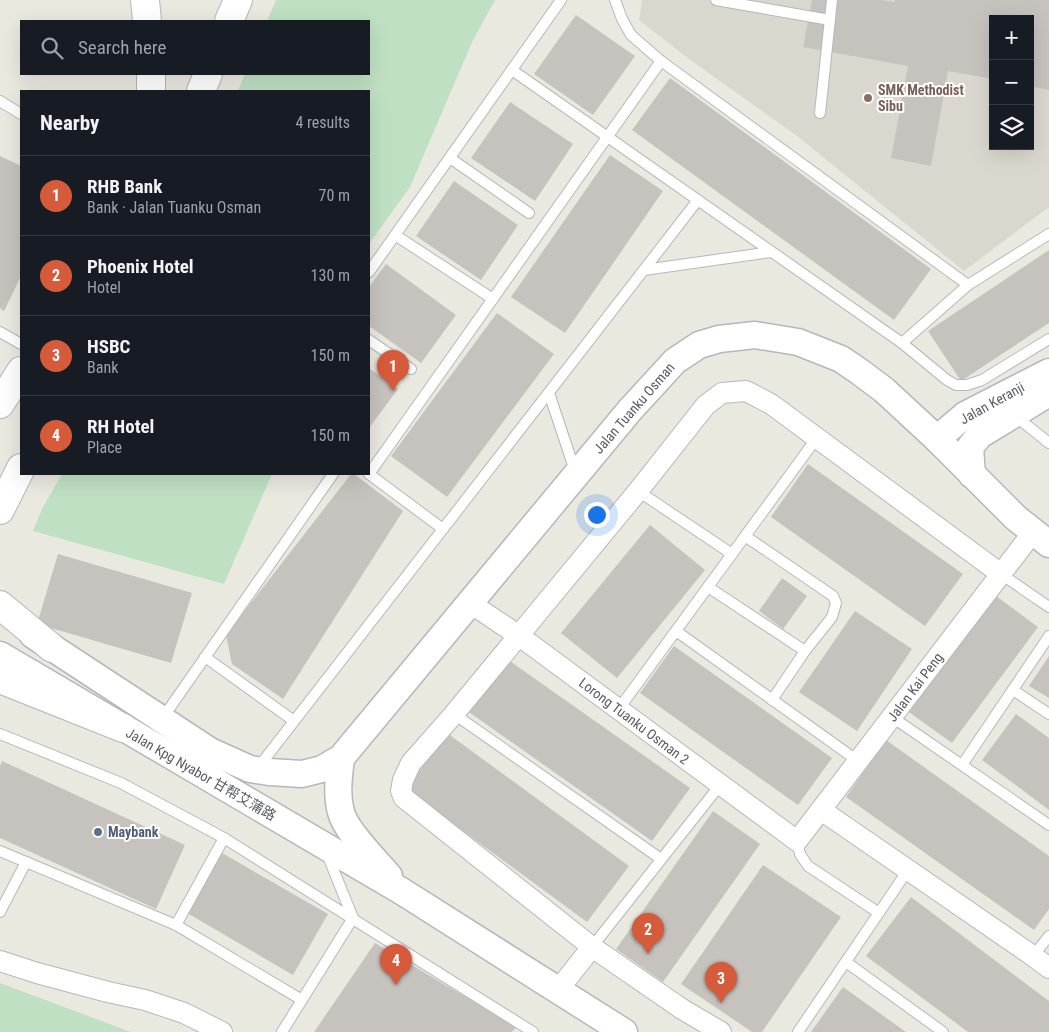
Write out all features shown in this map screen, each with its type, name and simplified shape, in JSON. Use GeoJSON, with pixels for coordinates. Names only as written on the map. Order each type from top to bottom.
{"type":"FeatureCollection","features":[{"type":"Feature","properties":{"kind":"main road"},"geometry":{"type":"LineString","coordinates":[[144,0],[147,20]]}},
{"type":"Feature","properties":{"kind":"main road"},"geometry":{"type":"LineString","coordinates":[[230,20],[238,0]]}},
{"type":"Feature","properties":{"kind":"main road"},"geometry":{"type":"LineString","coordinates":[[151,75],[151,90]]}},
{"type":"Feature","properties":{"kind":"main road"},"geometry":{"type":"LineString","coordinates":[[201,90],[208,75]]}},
{"type":"Feature","properties":{"kind":"main road"},"geometry":{"type":"LineString","coordinates":[[0,483],[20,449]]}},
{"type":"Feature","properties":{"kind":"main road"},"geometry":{"type":"LineString","coordinates":[[0,510],[20,470]]}},
{"type":"Feature","properties":{"kind":"main road"},"geometry":{"type":"LineString","coordinates":[[0,605],[52,648]]}},
{"type":"Feature","properties":{"kind":"main road"},"geometry":{"type":"LineString","coordinates":[[0,679],[123,728]]}},
{"type":"Feature","properties":{"kind":"street","name":"Jalan Tuanku Osman"},"geometry":{"type":"LineString","coordinates":[[341,758],[630,410],[675,361],[699,345],[719,339],[755,335],[798,342],[841,358],[884,390],[937,438],[1016,518],[1041,538]]}},
{"type":"Feature","properties":{"kind":"street","name":"Jalan Keranji"},"geometry":{"type":"LineString","coordinates":[[937,438],[965,415],[1049,372]]}},
{"type":"Feature","properties":{"kind":"street"},"geometry":{"type":"LineString","coordinates":[[721,1032],[682,1009],[592,947],[404,798],[401,791],[403,780],[411,763],[454,714],[638,491],[706,405],[722,393],[746,391],[771,404],[1001,574]]}},
{"type":"Feature","properties":{"kind":"street","name":"Jalan Keranji"},"geometry":{"type":"LineString","coordinates":[[972,475],[970,448],[980,435],[1049,393]]}},
{"type":"Feature","properties":{"kind":"street","name":"Jalan Kai Peng"},"geometry":{"type":"LineString","coordinates":[[797,841],[1001,574],[1041,538]]}},
{"type":"Feature","properties":{"kind":"street","name":"Lorong Tuanku Osman 2"},"geometry":{"type":"LineString","coordinates":[[470,603],[518,635],[797,841]]}},
{"type":"Feature","properties":{"kind":"street","name":"Jalan Kpg Nyabor 甘帮艾蒲路"},"geometry":{"type":"LineString","coordinates":[[0,614],[210,751],[250,769],[302,774],[322,769],[341,758]]}},
{"type":"Feature","properties":{"kind":"street","name":"Jalan Kpg Nyabor 甘帮艾蒲路"},"geometry":{"type":"LineString","coordinates":[[0,655],[403,892],[619,1029]]}},
{"type":"Feature","properties":{"kind":"street","name":"Jalan Kpg Nyabor 甘帮艾蒲路"},"geometry":{"type":"LineString","coordinates":[[341,758],[338,789],[341,814],[351,832],[403,892]]}},
{"type":"Feature","properties":{"kind":"street"},"geometry":{"type":"LineString","coordinates":[[820,810],[1041,962]]}},
{"type":"Feature","properties":{"kind":"street"},"geometry":{"type":"LineString","coordinates":[[558,990],[592,947]]}},
{"type":"Feature","properties":{"kind":"street"},"geometry":{"type":"LineString","coordinates":[[0,961],[37,974],[145,1000],[184,1013],[222,1032]]}},
{"type":"Feature","properties":{"kind":"lane"},"geometry":{"type":"LineString","coordinates":[[370,271],[561,0]]}},
{"type":"Feature","properties":{"kind":"lane"},"geometry":{"type":"LineString","coordinates":[[615,0],[622,19],[631,35],[661,60],[968,285]]}},
{"type":"Feature","properties":{"kind":"lane"},"geometry":{"type":"LineString","coordinates":[[716,0],[830,20]]}},
{"type":"Feature","properties":{"kind":"lane"},"geometry":{"type":"LineString","coordinates":[[820,113],[832,0]]}},
{"type":"Feature","properties":{"kind":"lane"},"geometry":{"type":"LineString","coordinates":[[370,473],[661,60]]}},
{"type":"Feature","properties":{"kind":"lane"},"geometry":{"type":"LineString","coordinates":[[512,70],[902,344],[956,385],[967,385],[982,380],[1049,339]]}},
{"type":"Feature","properties":{"kind":"lane"},"geometry":{"type":"LineString","coordinates":[[0,102],[20,113]]}},
{"type":"Feature","properties":{"kind":"lane"},"geometry":{"type":"LineString","coordinates":[[450,158],[529,213]]}},
{"type":"Feature","properties":{"kind":"lane"},"geometry":{"type":"LineString","coordinates":[[256,770],[698,200]]}},
{"type":"Feature","properties":{"kind":"lane"},"geometry":{"type":"LineString","coordinates":[[902,344],[968,285],[1049,234]]}},
{"type":"Feature","properties":{"kind":"lane"},"geometry":{"type":"LineString","coordinates":[[395,235],[493,299]]}},
{"type":"Feature","properties":{"kind":"lane"},"geometry":{"type":"LineString","coordinates":[[644,270],[771,252]]}},
{"type":"Feature","properties":{"kind":"lane"},"geometry":{"type":"LineString","coordinates":[[0,332],[20,343]]}},
{"type":"Feature","properties":{"kind":"lane"},"geometry":{"type":"LineString","coordinates":[[370,341],[411,369]]}},
{"type":"Feature","properties":{"kind":"lane"},"geometry":{"type":"LineString","coordinates":[[549,393],[577,474]]}},
{"type":"Feature","properties":{"kind":"lane"},"geometry":{"type":"LineString","coordinates":[[1013,414],[1047,439]]}},
{"type":"Feature","properties":{"kind":"lane"},"geometry":{"type":"LineString","coordinates":[[618,710],[816,439]]}},
{"type":"Feature","properties":{"kind":"lane"},"geometry":{"type":"LineString","coordinates":[[162,719],[332,475]]}},
{"type":"Feature","properties":{"kind":"lane"},"geometry":{"type":"LineString","coordinates":[[370,475],[443,529]]}},
{"type":"Feature","properties":{"kind":"lane"},"geometry":{"type":"LineString","coordinates":[[638,491],[732,554]]}},
{"type":"Feature","properties":{"kind":"lane"},"geometry":{"type":"LineString","coordinates":[[745,536],[834,596],[836,603],[832,617],[772,700]]}},
{"type":"Feature","properties":{"kind":"lane"},"geometry":{"type":"LineString","coordinates":[[1001,574],[1049,607]]}},
{"type":"Feature","properties":{"kind":"lane"},"geometry":{"type":"LineString","coordinates":[[708,587],[806,651]]}},
{"type":"Feature","properties":{"kind":"lane"},"geometry":{"type":"LineString","coordinates":[[676,631],[858,761]]}},
{"type":"Feature","properties":{"kind":"lane"},"geometry":{"type":"LineString","coordinates":[[962,765],[1049,636]]}},
{"type":"Feature","properties":{"kind":"lane"},"geometry":{"type":"LineString","coordinates":[[206,657],[294,721]]}},
{"type":"Feature","properties":{"kind":"lane"},"geometry":{"type":"LineString","coordinates":[[1012,690],[1049,714]]}},
{"type":"Feature","properties":{"kind":"lane"},"geometry":{"type":"LineString","coordinates":[[454,714],[661,859]]}},
{"type":"Feature","properties":{"kind":"lane"},"geometry":{"type":"LineString","coordinates":[[892,717],[1049,825]]}},
{"type":"Feature","properties":{"kind":"lane"},"geometry":{"type":"LineString","coordinates":[[1,738],[121,783],[224,838],[533,1032]]}},
{"type":"Feature","properties":{"kind":"lane"},"geometry":{"type":"LineString","coordinates":[[592,947],[720,785]]}},
{"type":"Feature","properties":{"kind":"lane"},"geometry":{"type":"LineString","coordinates":[[176,925],[224,838]]}},
{"type":"Feature","properties":{"kind":"lane"},"geometry":{"type":"LineString","coordinates":[[797,841],[800,854],[808,866],[879,914]]}},
{"type":"Feature","properties":{"kind":"lane"},"geometry":{"type":"LineString","coordinates":[[324,846],[353,918]]}},
{"type":"Feature","properties":{"kind":"lane"},"geometry":{"type":"LineString","coordinates":[[0,851],[176,925],[302,1000]]}},
{"type":"Feature","properties":{"kind":"lane"},"geometry":{"type":"LineString","coordinates":[[2,908],[26,862]]}},
{"type":"Feature","properties":{"kind":"lane"},"geometry":{"type":"LineString","coordinates":[[798,1032],[908,870]]}},
{"type":"Feature","properties":{"kind":"lane"},"geometry":{"type":"LineString","coordinates":[[282,1032],[353,918]]}},
{"type":"Feature","properties":{"kind":"lane"},"geometry":{"type":"LineString","coordinates":[[1041,962],[1049,936]]}},
{"type":"Feature","properties":{"kind":"lane"},"geometry":{"type":"LineString","coordinates":[[846,962],[943,1032]]}},
{"type":"Feature","properties":{"kind":"shaded area","name":"SMK Methodist Sibu"},"geometry":{"type":"Polygon","coordinates":[[[642,0],[1049,0],[1049,207],[964,271],[797,136],[689,59],[639,20],[642,0]]]}},
{"type":"Feature","properties":{"kind":"green space"},"geometry":{"type":"Polygon","coordinates":[[[276,0],[495,0],[473,40],[410,187],[370,243],[370,90],[238,90],[245,75],[370,75],[370,20],[267,20],[276,0]]]}},
{"type":"Feature","properties":{"kind":"green space"},"geometry":{"type":"Polygon","coordinates":[[[61,475],[272,475],[224,584],[33,531],[42,509],[61,475]]]}},
{"type":"Feature","properties":{"kind":"green space"},"geometry":{"type":"Polygon","coordinates":[[[0,983],[131,1032],[0,1032],[0,983]]]}},
{"type":"Feature","properties":{"kind":"building"},"geometry":{"type":"Polygon","coordinates":[[[812,0],[881,0],[894,2],[895,0],[1049,0],[1049,90],[1034,87],[1034,15],[989,15],[989,78],[948,71],[931,166],[891,158],[908,66],[803,47],[812,0]]]}},
{"type":"Feature","properties":{"kind":"building"},"geometry":{"type":"Polygon","coordinates":[[[576,15],[635,56],[593,115],[534,74],[576,15]]]}},
{"type":"Feature","properties":{"kind":"building"},"geometry":{"type":"Polygon","coordinates":[[[670,78],[931,269],[894,320],[632,130],[670,78]]]}},
{"type":"Feature","properties":{"kind":"building"},"geometry":{"type":"Polygon","coordinates":[[[510,102],[573,144],[535,201],[471,158],[510,102]]]}},
{"type":"Feature","properties":{"kind":"building"},"geometry":{"type":"Polygon","coordinates":[[[610,155],[663,191],[565,333],[511,297],[610,155]]]}},
{"type":"Feature","properties":{"kind":"building"},"geometry":{"type":"Polygon","coordinates":[[[0,156],[20,166],[20,278],[4,311],[0,308],[0,156]]]}},
{"type":"Feature","properties":{"kind":"building"},"geometry":{"type":"Polygon","coordinates":[[[454,181],[518,225],[481,280],[416,236],[454,181]]]}},
{"type":"Feature","properties":{"kind":"building"},"geometry":{"type":"Polygon","coordinates":[[[1049,250],[1049,323],[961,381],[928,331],[1049,250]]]}},
{"type":"Feature","properties":{"kind":"building"},"geometry":{"type":"Polygon","coordinates":[[[386,264],[456,315],[421,363],[370,327],[370,286],[386,264]]]}},
{"type":"Feature","properties":{"kind":"building"},"geometry":{"type":"Polygon","coordinates":[[[497,313],[554,354],[447,497],[391,456],[497,313]]]}},
{"type":"Feature","properties":{"kind":"building"},"geometry":{"type":"Polygon","coordinates":[[[370,369],[398,389],[370,427],[370,369]]]}},
{"type":"Feature","properties":{"kind":"building"},"geometry":{"type":"Polygon","coordinates":[[[808,464],[963,574],[925,626],[771,517],[808,464]]]}},
{"type":"Feature","properties":{"kind":"building"},"geometry":{"type":"Polygon","coordinates":[[[350,475],[355,475],[403,511],[283,699],[232,664],[226,635],[350,475]]]}},
{"type":"Feature","properties":{"kind":"building"},"geometry":{"type":"Polygon","coordinates":[[[650,525],[705,570],[617,678],[561,633],[650,525]]]}},
{"type":"Feature","properties":{"kind":"building"},"geometry":{"type":"Polygon","coordinates":[[[58,554],[192,593],[171,663],[37,624],[58,554]]]}},
{"type":"Feature","properties":{"kind":"building"},"geometry":{"type":"Polygon","coordinates":[[[782,578],[807,596],[783,629],[759,611],[782,578]]]}},
{"type":"Feature","properties":{"kind":"building"},"geometry":{"type":"Polygon","coordinates":[[[992,593],[1038,627],[952,743],[906,710],[992,593]]]}},
{"type":"Feature","properties":{"kind":"building"},"geometry":{"type":"Polygon","coordinates":[[[855,611],[912,649],[857,731],[799,692],[855,611]]]}},
{"type":"Feature","properties":{"kind":"building"},"geometry":{"type":"Polygon","coordinates":[[[674,646],[832,758],[798,805],[640,693],[674,646]]]}},
{"type":"Feature","properties":{"kind":"building"},"geometry":{"type":"Polygon","coordinates":[[[1049,656],[1049,698],[1029,686],[1049,656]]]}},
{"type":"Feature","properties":{"kind":"building"},"geometry":{"type":"Polygon","coordinates":[[[504,657],[690,788],[652,841],[466,710],[504,657]]]}},
{"type":"Feature","properties":{"kind":"building"},"geometry":{"type":"Polygon","coordinates":[[[1016,714],[1049,738],[1049,810],[982,760],[1016,714]]]}},
{"type":"Feature","properties":{"kind":"building"},"geometry":{"type":"Polygon","coordinates":[[[447,733],[629,866],[587,922],[406,789],[447,733]]]}},
{"type":"Feature","properties":{"kind":"building"},"geometry":{"type":"Polygon","coordinates":[[[886,740],[1049,856],[1049,909],[1034,930],[846,797],[886,740]]]}},
{"type":"Feature","properties":{"kind":"building"},"geometry":{"type":"Polygon","coordinates":[[[2,761],[185,845],[156,909],[0,838],[0,766],[2,761]]]}},
{"type":"Feature","properties":{"kind":"building"},"geometry":{"type":"Polygon","coordinates":[[[713,811],[760,844],[663,982],[616,949],[713,811]]]}},
{"type":"Feature","properties":{"kind":"building"},"geometry":{"type":"Polygon","coordinates":[[[222,853],[328,914],[293,975],[187,913],[222,853]]]}},
{"type":"Feature","properties":{"kind":"building"},"geometry":{"type":"Polygon","coordinates":[[[763,865],[841,917],[762,1032],[752,1032],[681,984],[763,865]]]}},
{"type":"Feature","properties":{"kind":"building"},"geometry":{"type":"Polygon","coordinates":[[[911,897],[1049,1001],[1049,1032],[968,1032],[866,956],[911,897]]]}},
{"type":"Feature","properties":{"kind":"building"},"geometry":{"type":"Polygon","coordinates":[[[375,943],[516,1027],[512,1032],[314,1032],[375,943]]]}},
{"type":"Feature","properties":{"kind":"building"},"geometry":{"type":"Polygon","coordinates":[[[843,987],[906,1032],[811,1032],[843,987]]]}},
{"type":"Feature","properties":{"kind":"place","name":"SMK Methodist Sibu"},"geometry":{"type":"Point","coordinates":[868,98]}},
{"type":"Feature","properties":{"kind":"place","name":"RHB Bank"},"geometry":{"type":"Point","coordinates":[393,391]}},
{"type":"Feature","properties":{"kind":"place","name":"Maybank"},"geometry":{"type":"Point","coordinates":[98,832]}},
{"type":"Feature","properties":{"kind":"place","name":"Phoenix Hotel"},"geometry":{"type":"Point","coordinates":[648,954]}},
{"type":"Feature","properties":{"kind":"place","name":"RH Hotel"},"geometry":{"type":"Point","coordinates":[396,985]}},
{"type":"Feature","properties":{"kind":"place","name":"HSBC"},"geometry":{"type":"Point","coordinates":[721,1003]}}]}
